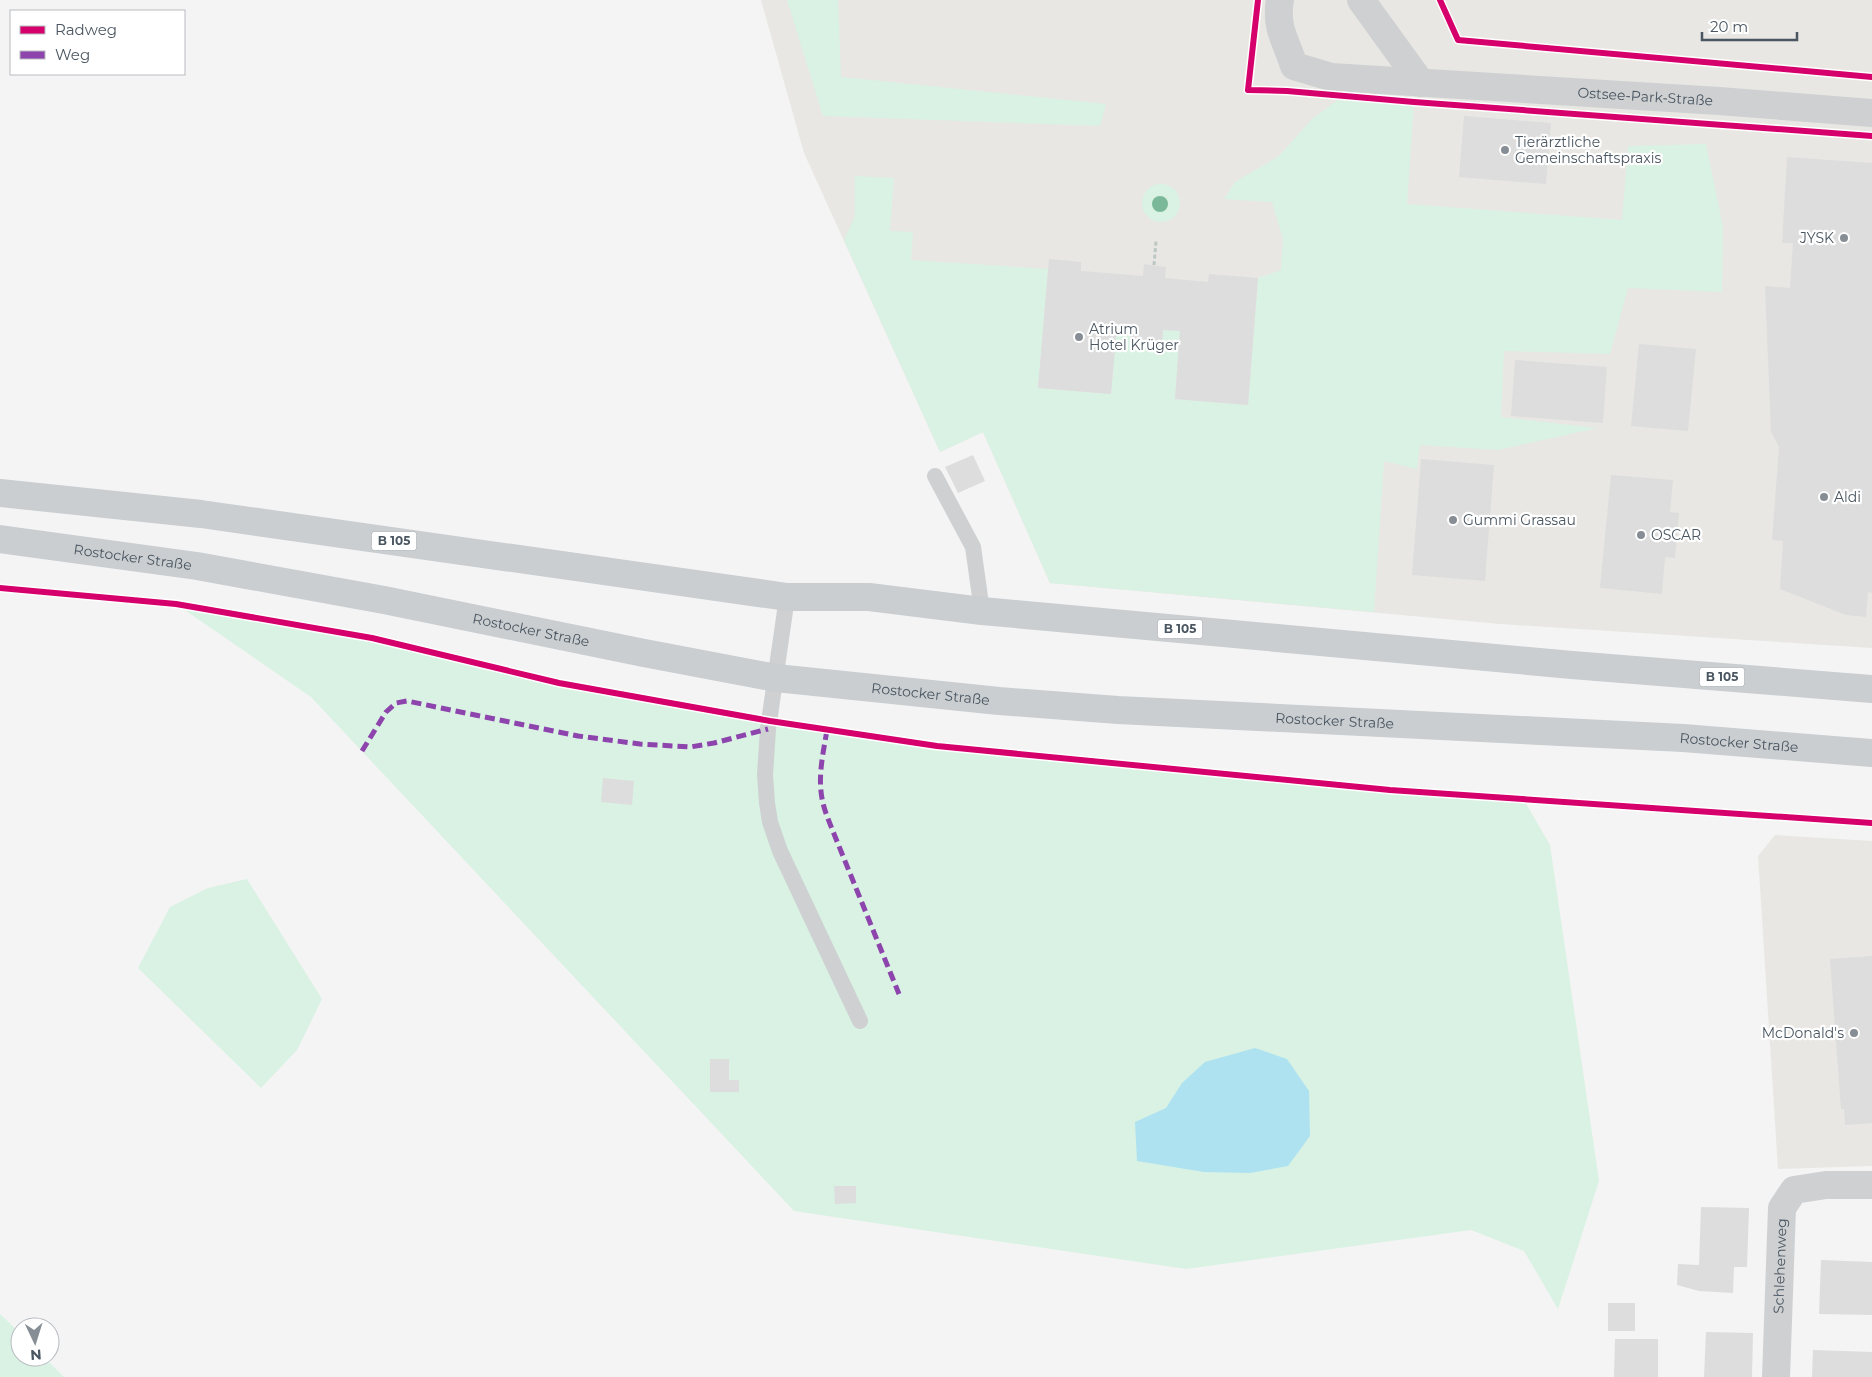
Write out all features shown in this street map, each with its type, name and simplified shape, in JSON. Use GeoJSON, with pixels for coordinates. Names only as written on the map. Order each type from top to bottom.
{"type":"FeatureCollection","features":[{"type":"Feature","properties":{"kind":"main road","name":"B 105"},"geometry":{"type":"LineString","coordinates":[[0,493],[201,514],[787,597],[869,597],[982,611],[1572,665],[1872,689]]}},
{"type":"Feature","properties":{"kind":"main road","name":"Rostocker Straße"},"geometry":{"type":"LineString","coordinates":[[0,539],[197,566],[384,600],[634,652],[776,678],[999,701],[1118,710],[1683,738],[1872,753]]}},
{"type":"Feature","properties":{"kind":"street","name":"Ostsee-Park-Straße"},"geometry":{"type":"LineString","coordinates":[[1280,0],[1278,15],[1280,28],[1294,66],[1331,77],[1872,113]]}},
{"type":"Feature","properties":{"kind":"street"},"geometry":{"type":"LineString","coordinates":[[1361,0],[1420,83]]}},
{"type":"Feature","properties":{"kind":"street","name":"Schlehenweg"},"geometry":{"type":"LineString","coordinates":[[1776,1377],[1782,1208],[1794,1190],[1826,1185],[1872,1186]]}},
{"type":"Feature","properties":{"kind":"lane"},"geometry":{"type":"LineString","coordinates":[[935,476],[973,547],[982,611]]}},
{"type":"Feature","properties":{"kind":"lane"},"geometry":{"type":"LineString","coordinates":[[787,597],[768,729],[765,775],[770,822],[780,851],[860,1022]]}},
{"type":"Feature","properties":{"kind":"path"},"geometry":{"type":"LineString","coordinates":[[1154,265],[1156,241]]}},
{"type":"Feature","properties":{"kind":"shaded area"},"geometry":{"type":"Polygon","coordinates":[[[761,0],[1872,0],[1872,648],[1500,624],[1050,583],[983,432],[940,452],[804,153],[761,0]]]}},
{"type":"Feature","properties":{"kind":"shaded area"},"geometry":{"type":"Polygon","coordinates":[[[1775,835],[1872,841],[1872,1166],[1778,1169],[1758,856],[1775,835]]]}},
{"type":"Feature","properties":{"kind":"green space"},"geometry":{"type":"Polygon","coordinates":[[[787,0],[838,0],[841,77],[1106,104],[1100,126],[823,116],[787,0]]]}},
{"type":"Feature","properties":{"kind":"green space"},"geometry":{"type":"Polygon","coordinates":[[[1338,100],[1414,102],[1407,204],[1622,220],[1628,146],[1706,144],[1723,227],[1722,292],[1628,288],[1610,354],[1504,351],[1501,417],[1597,428],[1498,450],[1420,445],[1417,469],[1384,461],[1374,612],[1050,583],[983,432],[940,452],[844,240],[855,216],[855,176],[894,178],[890,231],[913,232],[911,260],[1048,269],[1038,388],[1111,394],[1117,326],[1131,327],[1130,343],[1162,346],[1163,330],[1180,331],[1175,399],[1248,405],[1258,278],[1281,270],[1283,239],[1272,202],[1224,199],[1235,182],[1279,156],[1313,118],[1338,100]]]}},
{"type":"Feature","properties":{"kind":"green space"},"geometry":{"type":"Polygon","coordinates":[[[1161,184],[1174,190],[1180,203],[1174,216],[1161,222],[1148,216],[1142,203],[1148,190],[1161,184]]]}},
{"type":"Feature","properties":{"kind":"green space"},"geometry":{"type":"Polygon","coordinates":[[[176,604],[372,638],[559,683],[774,721],[937,746],[1390,790],[1524,800],[1550,845],[1599,1181],[1558,1309],[1524,1251],[1471,1230],[1186,1269],[794,1211],[311,697],[176,604]]]}},
{"type":"Feature","properties":{"kind":"green space"},"geometry":{"type":"Polygon","coordinates":[[[247,879],[322,999],[297,1050],[261,1088],[138,968],[170,907],[208,888],[247,879]]]}},
{"type":"Feature","properties":{"kind":"green space"},"geometry":{"type":"Polygon","coordinates":[[[0,1314],[10,1324],[10,1367],[54,1367],[64,1377],[0,1377],[0,1314]]]}},
{"type":"Feature","properties":{"kind":"water"},"geometry":{"type":"Polygon","coordinates":[[[1255,1048],[1287,1059],[1309,1091],[1310,1136],[1288,1166],[1250,1173],[1204,1172],[1137,1161],[1135,1122],[1166,1108],[1182,1083],[1205,1062],[1255,1048]]]}},
{"type":"Feature","properties":{"kind":"building","name":"Tierärztliche Gemeinschaftspraxis"},"geometry":{"type":"Polygon","coordinates":[[[1464,116],[1551,123],[1546,184],[1459,177],[1464,116]]]}},
{"type":"Feature","properties":{"kind":"building"},"geometry":{"type":"Polygon","coordinates":[[[1787,157],[1872,163],[1872,593],[1868,592],[1866,617],[1846,615],[1780,589],[1783,541],[1772,540],[1779,447],[1771,432],[1765,286],[1790,288],[1793,243],[1782,243],[1787,157]]]}},
{"type":"Feature","properties":{"kind":"building","name":"Atrium Hotel Krüger"},"geometry":{"type":"Polygon","coordinates":[[[1049,259],[1081,262],[1081,271],[1143,276],[1144,264],[1166,267],[1165,278],[1208,282],[1209,274],[1258,278],[1248,405],[1175,399],[1180,331],[1163,330],[1162,346],[1130,343],[1131,327],[1117,326],[1111,394],[1038,388],[1049,259]]]}},
{"type":"Feature","properties":{"kind":"building"},"geometry":{"type":"Polygon","coordinates":[[[1639,344],[1696,349],[1688,431],[1631,426],[1639,344]]]}},
{"type":"Feature","properties":{"kind":"building"},"geometry":{"type":"Polygon","coordinates":[[[1515,360],[1607,367],[1603,423],[1511,416],[1515,360]]]}},
{"type":"Feature","properties":{"kind":"building"},"geometry":{"type":"Polygon","coordinates":[[[973,455],[985,481],[958,493],[945,467],[973,455]]]}},
{"type":"Feature","properties":{"kind":"building","name":"Gummi Grassau"},"geometry":{"type":"Polygon","coordinates":[[[1421,459],[1494,465],[1485,581],[1412,575],[1421,459]]]}},
{"type":"Feature","properties":{"kind":"building","name":"OSCAR"},"geometry":{"type":"Polygon","coordinates":[[[1611,475],[1673,480],[1670,512],[1679,513],[1675,558],[1665,557],[1662,594],[1600,588],[1611,475]]]}},
{"type":"Feature","properties":{"kind":"building"},"geometry":{"type":"Polygon","coordinates":[[[603,778],[634,781],[632,805],[601,802],[603,778]]]}},
{"type":"Feature","properties":{"kind":"building","name":"McDonald's"},"geometry":{"type":"Polygon","coordinates":[[[1872,956],[1872,1123],[1845,1125],[1844,1109],[1841,1109],[1830,959],[1872,956]]]}},
{"type":"Feature","properties":{"kind":"building"},"geometry":{"type":"Polygon","coordinates":[[[710,1059],[729,1059],[729,1080],[739,1080],[739,1092],[710,1092],[710,1059]]]}},
{"type":"Feature","properties":{"kind":"building"},"geometry":{"type":"Polygon","coordinates":[[[834,1186],[856,1186],[856,1203],[835,1204],[834,1186]]]}},
{"type":"Feature","properties":{"kind":"building"},"geometry":{"type":"Polygon","coordinates":[[[1701,1207],[1749,1208],[1747,1267],[1734,1267],[1733,1293],[1699,1291],[1677,1285],[1678,1264],[1699,1265],[1701,1207]]]}},
{"type":"Feature","properties":{"kind":"building"},"geometry":{"type":"Polygon","coordinates":[[[1821,1260],[1872,1262],[1872,1315],[1819,1314],[1821,1260]]]}},
{"type":"Feature","properties":{"kind":"building"},"geometry":{"type":"Polygon","coordinates":[[[1608,1303],[1635,1303],[1635,1331],[1608,1331],[1608,1303]]]}},
{"type":"Feature","properties":{"kind":"building"},"geometry":{"type":"Polygon","coordinates":[[[1706,1332],[1753,1333],[1752,1377],[1704,1377],[1706,1332]]]}},
{"type":"Feature","properties":{"kind":"building"},"geometry":{"type":"Polygon","coordinates":[[[1615,1339],[1658,1339],[1658,1377],[1614,1377],[1615,1339]]]}},
{"type":"Feature","properties":{"kind":"building"},"geometry":{"type":"Polygon","coordinates":[[[1813,1350],[1872,1352],[1872,1377],[1812,1377],[1813,1350]]]}},
{"type":"Feature","properties":{"kind":"marked path"},"geometry":{"type":"LineString","coordinates":[[362,751],[386,712],[396,703],[407,701],[578,736],[640,744],[690,747],[768,729]]}},
{"type":"Feature","properties":{"kind":"marked path"},"geometry":{"type":"LineString","coordinates":[[827,730],[821,776],[821,794],[824,806],[899,994]]}},
{"type":"Feature","properties":{"kind":"cycle path"},"geometry":{"type":"LineString","coordinates":[[1258,0],[1248,90],[1287,91],[1872,136]]}},
{"type":"Feature","properties":{"kind":"cycle path"},"geometry":{"type":"LineString","coordinates":[[1440,0],[1458,40],[1872,77]]}},
{"type":"Feature","properties":{"kind":"cycle path"},"geometry":{"type":"LineString","coordinates":[[0,588],[176,604],[372,638],[559,683],[770,721],[937,746],[1390,790],[1872,823]]}},
{"type":"Feature","properties":{"kind":"place","name":"Tierärztliche Gemeinschaftspraxis"},"geometry":{"type":"Point","coordinates":[1505,150]}},
{"type":"Feature","properties":{"kind":"place","name":"JYSK"},"geometry":{"type":"Point","coordinates":[1844,238]}},
{"type":"Feature","properties":{"kind":"place","name":"Atrium Hotel Krüger"},"geometry":{"type":"Point","coordinates":[1079,337]}},
{"type":"Feature","properties":{"kind":"place","name":"Aldi"},"geometry":{"type":"Point","coordinates":[1824,497]}},
{"type":"Feature","properties":{"kind":"place","name":"Gummi Grassau"},"geometry":{"type":"Point","coordinates":[1453,520]}},
{"type":"Feature","properties":{"kind":"place","name":"OSCAR"},"geometry":{"type":"Point","coordinates":[1641,535]}},
{"type":"Feature","properties":{"kind":"place","name":"McDonald's"},"geometry":{"type":"Point","coordinates":[1854,1033]}}]}
